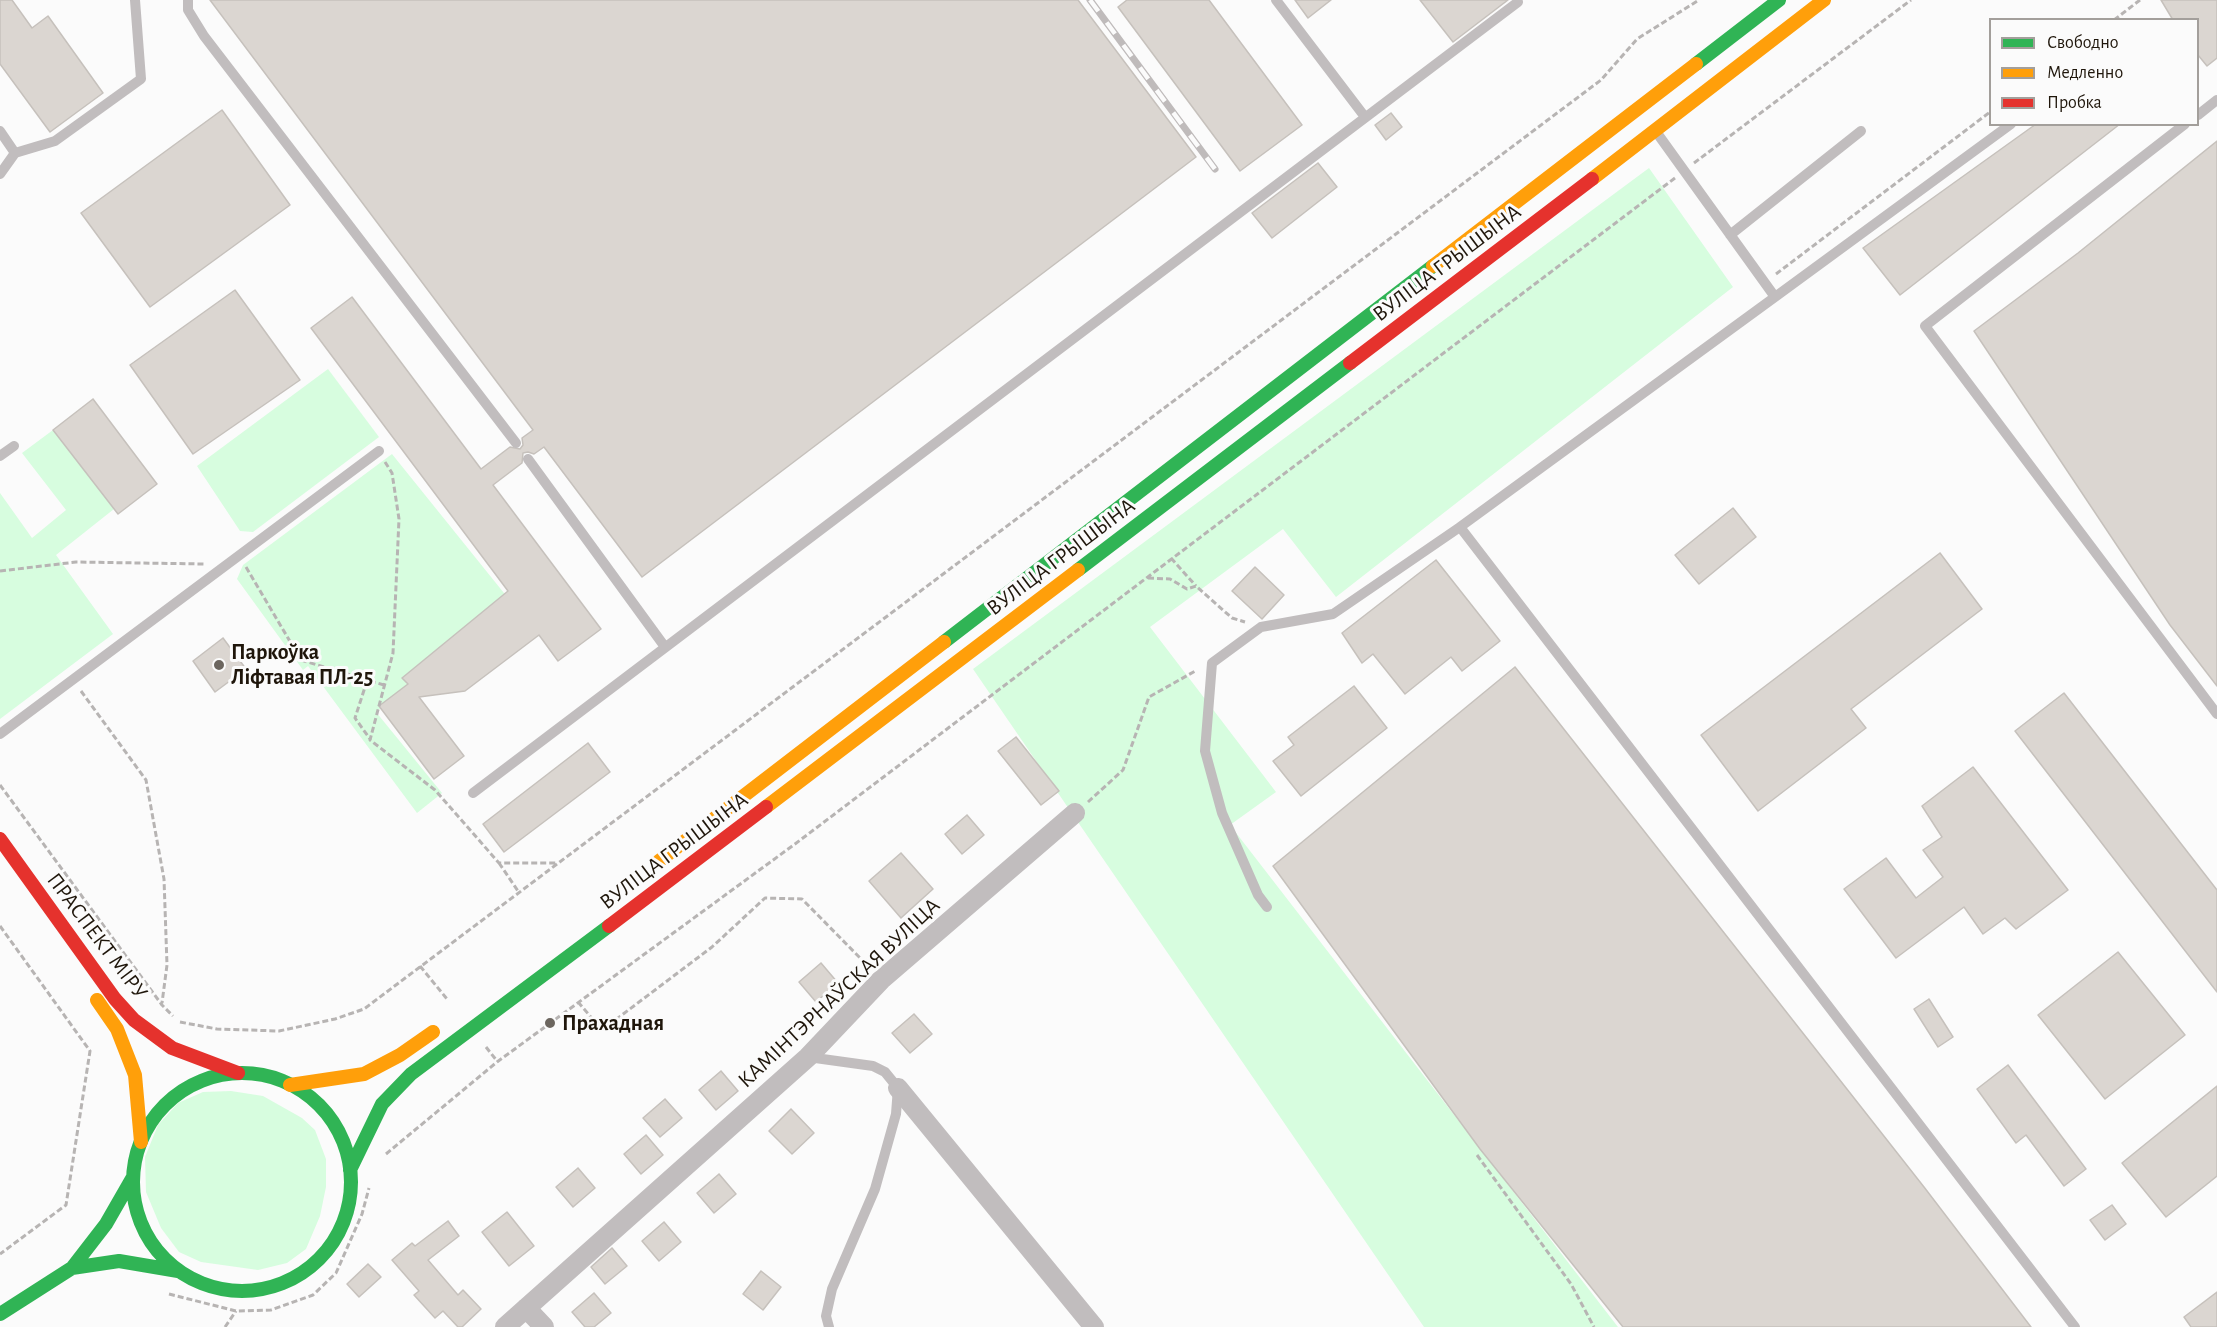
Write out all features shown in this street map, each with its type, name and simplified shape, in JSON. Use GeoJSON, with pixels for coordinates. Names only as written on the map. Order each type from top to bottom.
{"type":"FeatureCollection","features":[{"type":"Feature","properties":{"kind":"main road","name":"ВУЛІЦА ГРЫШЫНА"},"geometry":{"type":"LineString","coordinates":[[350,1170],[382,1104],[411,1074],[1647,120],[1763,23],[1779,0]]}},
{"type":"Feature","properties":{"kind":"main road","name":"ВУЛІЦА ГРЫШЫНА"},"geometry":{"type":"LineString","coordinates":[[644,873],[1647,120],[1763,23],[1824,0]]}},
{"type":"Feature","properties":{"kind":"main road","name":"ПРАСПЕКТ МІРУ"},"geometry":{"type":"LineString","coordinates":[[0,839],[115,999],[134,1020],[172,1048],[238,1073]]}},
{"type":"Feature","properties":{"kind":"main road","name":"ПРАСПЕКТ МІРУ"},"geometry":{"type":"LineString","coordinates":[[86,984],[117,1029],[135,1075],[141,1142]]}},
{"type":"Feature","properties":{"kind":"main road"},"geometry":{"type":"LineString","coordinates":[[290,1085],[364,1074],[400,1055],[442,1025]]}},
{"type":"Feature","properties":{"kind":"main road"},"geometry":{"type":"LineString","coordinates":[[238,1073],[256,1074],[290,1085],[312,1100],[331,1119],[346,1152],[350,1170],[348,1206],[343,1223],[324,1254],[297,1276],[280,1284],[245,1292],[210,1287],[178,1271],[164,1259],[143,1230],[134,1195],[133,1177],[141,1142],[159,1111],[179,1093],[203,1080],[238,1073]]}},
{"type":"Feature","properties":{"kind":"main road"},"geometry":{"type":"LineString","coordinates":[[0,1314],[72,1268],[106,1224],[133,1177]]}},
{"type":"Feature","properties":{"kind":"main road"},"geometry":{"type":"LineString","coordinates":[[72,1268],[119,1261],[178,1271]]}},
{"type":"Feature","properties":{"kind":"street","name":"КАМІНТЭРНАЎСКАЯ ВУЛІЦА"},"geometry":{"type":"LineString","coordinates":[[505,1327],[808,1057],[881,980],[1075,813]]}},
{"type":"Feature","properties":{"kind":"street"},"geometry":{"type":"LineString","coordinates":[[898,1088],[1094,1327]]}},
{"type":"Feature","properties":{"kind":"street"},"geometry":{"type":"LineString","coordinates":[[526,1308],[544,1327]]}},
{"type":"Feature","properties":{"kind":"lane"},"geometry":{"type":"LineString","coordinates":[[0,174],[15,153],[55,141],[141,80],[135,0]]}},
{"type":"Feature","properties":{"kind":"lane"},"geometry":{"type":"LineString","coordinates":[[188,0],[188,10],[204,36],[516,443]]}},
{"type":"Feature","properties":{"kind":"lane"},"geometry":{"type":"LineString","coordinates":[[1276,0],[1365,117]]}},
{"type":"Feature","properties":{"kind":"lane"},"geometry":{"type":"LineString","coordinates":[[473,793],[1518,2]]}},
{"type":"Feature","properties":{"kind":"lane"},"geometry":{"type":"LineString","coordinates":[[2199,114],[2217,100]]}},
{"type":"Feature","properties":{"kind":"lane"},"geometry":{"type":"LineString","coordinates":[[1647,120],[1775,297]]}},
{"type":"Feature","properties":{"kind":"lane"},"geometry":{"type":"LineString","coordinates":[[1267,907],[1258,895],[1222,813],[1205,751],[1212,663],[1261,627],[1333,614],[1460,527],[2008,126]]}},
{"type":"Feature","properties":{"kind":"lane"},"geometry":{"type":"LineString","coordinates":[[2182,126],[1925,326],[2217,714]]}},
{"type":"Feature","properties":{"kind":"lane"},"geometry":{"type":"LineString","coordinates":[[0,131],[15,153]]}},
{"type":"Feature","properties":{"kind":"lane"},"geometry":{"type":"LineString","coordinates":[[1730,235],[1861,131]]}},
{"type":"Feature","properties":{"kind":"lane"},"geometry":{"type":"LineString","coordinates":[[0,456],[14,446]]}},
{"type":"Feature","properties":{"kind":"lane"},"geometry":{"type":"LineString","coordinates":[[0,734],[379,451]]}},
{"type":"Feature","properties":{"kind":"lane"},"geometry":{"type":"LineString","coordinates":[[528,459],[665,647]]}},
{"type":"Feature","properties":{"kind":"lane"},"geometry":{"type":"LineString","coordinates":[[1460,527],[2075,1327]]}},
{"type":"Feature","properties":{"kind":"lane"},"geometry":{"type":"LineString","coordinates":[[808,1057],[873,1066],[885,1072],[898,1088],[896,1114],[875,1189],[832,1289],[826,1316],[830,1327]]}},
{"type":"Feature","properties":{"kind":"path"},"geometry":{"type":"LineString","coordinates":[[0,784],[162,1005],[179,1022],[216,1029],[279,1031],[364,1010],[518,891],[924,592],[1601,80],[1636,39],[1700,0]]}},
{"type":"Feature","properties":{"kind":"path"},"geometry":{"type":"LineString","coordinates":[[383,1157],[497,1062],[795,844],[1911,0]]}},
{"type":"Feature","properties":{"kind":"path"},"geometry":{"type":"LineString","coordinates":[[2117,18],[2140,0]]}},
{"type":"Feature","properties":{"kind":"path"},"geometry":{"type":"LineString","coordinates":[[1765,282],[1989,113]]}},
{"type":"Feature","properties":{"kind":"path"},"geometry":{"type":"LineString","coordinates":[[370,740],[393,653],[399,519],[392,473],[379,451]]}},
{"type":"Feature","properties":{"kind":"path"},"geometry":{"type":"LineString","coordinates":[[239,555],[301,660],[385,686]]}},
{"type":"Feature","properties":{"kind":"path"},"geometry":{"type":"LineString","coordinates":[[1171,558],[1196,586],[1232,618],[1261,627]]}},
{"type":"Feature","properties":{"kind":"path"},"geometry":{"type":"LineString","coordinates":[[0,571],[76,562],[228,564]]}},
{"type":"Feature","properties":{"kind":"path"},"geometry":{"type":"LineString","coordinates":[[1147,578],[1170,579],[1187,589],[1196,586]]}},
{"type":"Feature","properties":{"kind":"path"},"geometry":{"type":"LineString","coordinates":[[1075,813],[1123,770],[1149,698],[1212,663]]}},
{"type":"Feature","properties":{"kind":"path"},"geometry":{"type":"LineString","coordinates":[[73,680],[146,780],[164,879],[167,966],[162,1005]]}},
{"type":"Feature","properties":{"kind":"path"},"geometry":{"type":"LineString","coordinates":[[367,681],[355,718],[370,740],[435,790],[499,863],[518,891]]}},
{"type":"Feature","properties":{"kind":"path"},"geometry":{"type":"LineString","coordinates":[[499,863],[557,863]]}},
{"type":"Feature","properties":{"kind":"path"},"geometry":{"type":"LineString","coordinates":[[578,1002],[602,1030],[712,946],[765,898],[802,899],[881,980]]}},
{"type":"Feature","properties":{"kind":"path"},"geometry":{"type":"LineString","coordinates":[[0,926],[90,1051],[66,1205],[0,1254]]}},
{"type":"Feature","properties":{"kind":"path"},"geometry":{"type":"LineString","coordinates":[[420,966],[447,999]]}},
{"type":"Feature","properties":{"kind":"path"},"geometry":{"type":"LineString","coordinates":[[485,1046],[497,1062]]}},
{"type":"Feature","properties":{"kind":"path"},"geometry":{"type":"LineString","coordinates":[[1477,1155],[1570,1284],[1594,1327]]}},
{"type":"Feature","properties":{"kind":"path"},"geometry":{"type":"LineString","coordinates":[[164,1292],[236,1311],[271,1310],[313,1295],[336,1273],[362,1214],[369,1184]]}},
{"type":"Feature","properties":{"kind":"path"},"geometry":{"type":"LineString","coordinates":[[225,1327],[236,1311]]}},
{"type":"Feature","properties":{"kind":"green space"},"geometry":{"type":"Polygon","coordinates":[[[1649,168],[1733,287],[1336,597],[1283,529],[1150,627],[1276,792],[1230,825],[1618,1327],[1424,1327],[973,669],[1649,168]]]}},
{"type":"Feature","properties":{"kind":"green space"},"geometry":{"type":"Polygon","coordinates":[[[328,369],[379,437],[253,532],[240,531],[197,466],[328,369]]]}},
{"type":"Feature","properties":{"kind":"green space"},"geometry":{"type":"Polygon","coordinates":[[[53,430],[114,509],[56,555],[113,634],[0,719],[0,493],[32,538],[66,510],[22,453],[53,430]]]}},
{"type":"Feature","properties":{"kind":"green space"},"geometry":{"type":"Polygon","coordinates":[[[392,454],[512,603],[376,712],[442,793],[417,813],[308,666],[303,670],[237,579],[243,565],[392,454]]]}},
{"type":"Feature","properties":{"kind":"green space"},"geometry":{"type":"Polygon","coordinates":[[[231,1091],[263,1096],[302,1118],[315,1130],[326,1159],[326,1187],[320,1216],[306,1249],[287,1263],[258,1270],[201,1262],[179,1252],[161,1228],[146,1192],[145,1157],[158,1125],[178,1103],[203,1092],[231,1091]]]}},
{"type":"Feature","properties":{"kind":"building"},"geometry":{"type":"Polygon","coordinates":[[[0,0],[12,0],[32,28],[48,16],[103,93],[50,132],[0,64],[0,0]]]}},
{"type":"Feature","properties":{"kind":"building"},"geometry":{"type":"Polygon","coordinates":[[[210,0],[1078,0],[1196,157],[642,577],[544,447],[534,454],[523,453],[522,463],[493,485],[601,629],[558,661],[539,635],[465,691],[419,697],[464,756],[434,779],[379,706],[408,684],[402,678],[508,591],[311,328],[352,297],[481,469],[510,447],[520,449],[523,445],[522,438],[533,430],[210,0]]]}},
{"type":"Feature","properties":{"kind":"building"},"geometry":{"type":"Polygon","coordinates":[[[1127,0],[1209,0],[1302,125],[1240,171],[1118,7],[1127,0]]]}},
{"type":"Feature","properties":{"kind":"building"},"geometry":{"type":"Polygon","coordinates":[[[1295,0],[1331,0],[1308,18],[1295,0]]]}},
{"type":"Feature","properties":{"kind":"building"},"geometry":{"type":"Polygon","coordinates":[[[1420,0],[1508,0],[1453,42],[1420,0]]]}},
{"type":"Feature","properties":{"kind":"building"},"geometry":{"type":"Polygon","coordinates":[[[2161,0],[2217,0],[2217,58],[2207,66],[2199,56],[2199,18],[2172,18],[2161,0]]]}},
{"type":"Feature","properties":{"kind":"building"},"geometry":{"type":"Polygon","coordinates":[[[222,110],[290,205],[150,307],[81,213],[222,110]]]}},
{"type":"Feature","properties":{"kind":"building"},"geometry":{"type":"Polygon","coordinates":[[[1391,113],[1402,127],[1386,140],[1375,125],[1391,113]]]}},
{"type":"Feature","properties":{"kind":"building"},"geometry":{"type":"Polygon","coordinates":[[[2033,126],[2117,126],[1900,295],[1863,248],[2033,126]]]}},
{"type":"Feature","properties":{"kind":"building"},"geometry":{"type":"Polygon","coordinates":[[[2217,141],[2217,686],[2170,625],[1974,331],[2078,253],[2217,141]]]}},
{"type":"Feature","properties":{"kind":"building"},"geometry":{"type":"Polygon","coordinates":[[[1318,163],[1337,187],[1272,238],[1252,213],[1318,163]]]}},
{"type":"Feature","properties":{"kind":"building"},"geometry":{"type":"Polygon","coordinates":[[[235,290],[300,380],[193,454],[130,365],[235,290]]]}},
{"type":"Feature","properties":{"kind":"building"},"geometry":{"type":"Polygon","coordinates":[[[93,399],[157,484],[118,514],[53,430],[93,399]]]}},
{"type":"Feature","properties":{"kind":"building"},"geometry":{"type":"Polygon","coordinates":[[[1733,508],[1756,537],[1699,584],[1675,555],[1733,508]]]}},
{"type":"Feature","properties":{"kind":"building"},"geometry":{"type":"Polygon","coordinates":[[[1940,553],[1982,609],[1851,709],[1866,728],[1758,811],[1701,735],[1940,553]]]}},
{"type":"Feature","properties":{"kind":"building"},"geometry":{"type":"Polygon","coordinates":[[[1436,560],[1500,641],[1462,671],[1451,657],[1405,694],[1373,654],[1362,663],[1342,633],[1436,560]]]}},
{"type":"Feature","properties":{"kind":"building"},"geometry":{"type":"Polygon","coordinates":[[[1255,567],[1284,595],[1262,619],[1232,591],[1255,567]]]}},
{"type":"Feature","properties":{"kind":"building","name":"Паркоўка Ліфтавая ПЛ-25"},"geometry":{"type":"Polygon","coordinates":[[[223,638],[246,669],[215,692],[193,661],[223,638]]]}},
{"type":"Feature","properties":{"kind":"building"},"geometry":{"type":"Polygon","coordinates":[[[1515,667],[1924,1187],[2031,1327],[1623,1327],[1480,1149],[1273,866],[1515,667]]]}},
{"type":"Feature","properties":{"kind":"building"},"geometry":{"type":"Polygon","coordinates":[[[1354,686],[1387,728],[1301,796],[1273,761],[1294,745],[1288,737],[1354,686]]]}},
{"type":"Feature","properties":{"kind":"building"},"geometry":{"type":"Polygon","coordinates":[[[2064,693],[2217,890],[2217,992],[2015,731],[2064,693]]]}},
{"type":"Feature","properties":{"kind":"building"},"geometry":{"type":"Polygon","coordinates":[[[1016,737],[1059,791],[1041,805],[998,751],[1016,737]]]}},
{"type":"Feature","properties":{"kind":"building"},"geometry":{"type":"Polygon","coordinates":[[[588,743],[610,772],[504,852],[483,824],[588,743]]]}},
{"type":"Feature","properties":{"kind":"building"},"geometry":{"type":"Polygon","coordinates":[[[1973,767],[2068,890],[2016,929],[2005,918],[1983,934],[1964,907],[1896,958],[1844,889],[1886,858],[1916,898],[1943,877],[1923,850],[1942,837],[1922,806],[1973,767]]]}},
{"type":"Feature","properties":{"kind":"building"},"geometry":{"type":"Polygon","coordinates":[[[967,815],[984,835],[962,854],[945,834],[967,815]]]}},
{"type":"Feature","properties":{"kind":"building"},"geometry":{"type":"Polygon","coordinates":[[[901,853],[933,889],[901,918],[869,881],[901,853]]]}},
{"type":"Feature","properties":{"kind":"building"},"geometry":{"type":"Polygon","coordinates":[[[2118,952],[2185,1035],[2105,1099],[2038,1015],[2118,952]]]}},
{"type":"Feature","properties":{"kind":"building"},"geometry":{"type":"Polygon","coordinates":[[[821,963],[838,983],[816,1002],[799,982],[821,963]]]}},
{"type":"Feature","properties":{"kind":"building"},"geometry":{"type":"Polygon","coordinates":[[[1929,999],[1953,1037],[1938,1047],[1914,1009],[1929,999]]]}},
{"type":"Feature","properties":{"kind":"building"},"geometry":{"type":"Polygon","coordinates":[[[914,1014],[932,1034],[910,1053],[892,1033],[914,1014]]]}},
{"type":"Feature","properties":{"kind":"building"},"geometry":{"type":"Polygon","coordinates":[[[2008,1065],[2086,1169],[2064,1186],[2026,1135],[2016,1143],[1977,1089],[2008,1065]]]}},
{"type":"Feature","properties":{"kind":"building"},"geometry":{"type":"Polygon","coordinates":[[[721,1071],[738,1091],[716,1110],[699,1090],[721,1071]]]}},
{"type":"Feature","properties":{"kind":"building"},"geometry":{"type":"Polygon","coordinates":[[[2217,1086],[2217,1176],[2166,1217],[2122,1163],[2217,1086]]]}},
{"type":"Feature","properties":{"kind":"building"},"geometry":{"type":"Polygon","coordinates":[[[665,1099],[682,1118],[660,1137],[643,1118],[665,1099]]]}},
{"type":"Feature","properties":{"kind":"building"},"geometry":{"type":"Polygon","coordinates":[[[791,1109],[814,1133],[792,1154],[769,1131],[791,1109]]]}},
{"type":"Feature","properties":{"kind":"building"},"geometry":{"type":"Polygon","coordinates":[[[646,1135],[663,1155],[641,1174],[624,1154],[646,1135]]]}},
{"type":"Feature","properties":{"kind":"building"},"geometry":{"type":"Polygon","coordinates":[[[578,1168],[595,1188],[573,1207],[556,1187],[578,1168]]]}},
{"type":"Feature","properties":{"kind":"building"},"geometry":{"type":"Polygon","coordinates":[[[719,1174],[736,1194],[714,1213],[697,1193],[719,1174]]]}},
{"type":"Feature","properties":{"kind":"building"},"geometry":{"type":"Polygon","coordinates":[[[2112,1205],[2126,1224],[2105,1240],[2090,1220],[2112,1205]]]}},
{"type":"Feature","properties":{"kind":"building"},"geometry":{"type":"Polygon","coordinates":[[[507,1212],[534,1246],[509,1266],[482,1232],[507,1212]]]}},
{"type":"Feature","properties":{"kind":"building"},"geometry":{"type":"Polygon","coordinates":[[[448,1221],[459,1236],[428,1260],[458,1295],[463,1290],[481,1309],[462,1327],[458,1327],[443,1311],[435,1318],[414,1295],[419,1291],[392,1260],[412,1243],[415,1246],[448,1221]]]}},
{"type":"Feature","properties":{"kind":"building"},"geometry":{"type":"Polygon","coordinates":[[[664,1222],[681,1242],[659,1261],[642,1241],[664,1222]]]}},
{"type":"Feature","properties":{"kind":"building"},"geometry":{"type":"Polygon","coordinates":[[[612,1248],[627,1266],[605,1284],[591,1267],[612,1248]]]}},
{"type":"Feature","properties":{"kind":"building"},"geometry":{"type":"Polygon","coordinates":[[[368,1264],[381,1277],[359,1297],[347,1284],[368,1264]]]}},
{"type":"Feature","properties":{"kind":"building"},"geometry":{"type":"Polygon","coordinates":[[[761,1271],[781,1287],[763,1310],[743,1294],[761,1271]]]}},
{"type":"Feature","properties":{"kind":"building"},"geometry":{"type":"Polygon","coordinates":[[[2217,1292],[2217,1327],[2191,1327],[2184,1317],[2217,1292]]]}},
{"type":"Feature","properties":{"kind":"building"},"geometry":{"type":"Polygon","coordinates":[[[594,1293],[611,1313],[594,1327],[585,1327],[572,1312],[594,1293]]]}},
{"type":"Feature","properties":{"kind":"railway"},"geometry":{"type":"LineString","coordinates":[[1090,0],[1215,169]]}},
{"type":"Feature","properties":{"kind":"traffic: fast"},"geometry":{"type":"LineString","coordinates":[[1696,64],[1779,0]]}},
{"type":"Feature","properties":{"kind":"traffic: fast"},"geometry":{"type":"LineString","coordinates":[[944,642],[1433,266]]}},
{"type":"Feature","properties":{"kind":"traffic: fast"},"geometry":{"type":"LineString","coordinates":[[1078,570],[1350,363]]}},
{"type":"Feature","properties":{"kind":"traffic: fast"},"geometry":{"type":"LineString","coordinates":[[350,1170],[382,1104],[411,1074],[609,926]]}},
{"type":"Feature","properties":{"kind":"traffic: fast"},"geometry":{"type":"LineString","coordinates":[[242,1073],[263,1075],[284,1082],[319,1105],[342,1140],[349,1161],[351,1182],[349,1203],[342,1224],[319,1259],[284,1282],[263,1289],[242,1291],[221,1289],[200,1282],[165,1259],[142,1224],[135,1203],[133,1182],[135,1161],[142,1140],[165,1105],[200,1082],[221,1075],[242,1073]]}},
{"type":"Feature","properties":{"kind":"traffic: fast"},"geometry":{"type":"LineString","coordinates":[[0,1314],[72,1268],[106,1224],[133,1177]]}},
{"type":"Feature","properties":{"kind":"traffic: fast"},"geometry":{"type":"LineString","coordinates":[[72,1268],[119,1261],[178,1271]]}},
{"type":"Feature","properties":{"kind":"traffic: slow"},"geometry":{"type":"LineString","coordinates":[[1592,179],[1824,0]]}},
{"type":"Feature","properties":{"kind":"traffic: slow"},"geometry":{"type":"LineString","coordinates":[[1433,266],[1696,64]]}},
{"type":"Feature","properties":{"kind":"traffic: slow"},"geometry":{"type":"LineString","coordinates":[[766,807],[1078,570]]}},
{"type":"Feature","properties":{"kind":"traffic: slow"},"geometry":{"type":"LineString","coordinates":[[659,861],[944,642]]}},
{"type":"Feature","properties":{"kind":"traffic: slow"},"geometry":{"type":"LineString","coordinates":[[97,1000],[117,1029],[135,1075],[141,1142]]}},
{"type":"Feature","properties":{"kind":"traffic: slow"},"geometry":{"type":"LineString","coordinates":[[290,1085],[364,1074],[400,1055],[433,1032]]}},
{"type":"Feature","properties":{"kind":"traffic: jam"},"geometry":{"type":"LineString","coordinates":[[1350,363],[1592,179]]}},
{"type":"Feature","properties":{"kind":"traffic: jam"},"geometry":{"type":"LineString","coordinates":[[609,926],[766,807]]}},
{"type":"Feature","properties":{"kind":"traffic: jam"},"geometry":{"type":"LineString","coordinates":[[0,839],[115,999],[134,1020],[172,1048],[238,1073]]}},
{"type":"Feature","properties":{"kind":"place","name":"Паркоўка Ліфтавая ПЛ-25"},"geometry":{"type":"Point","coordinates":[219,665]}},
{"type":"Feature","properties":{"kind":"place","name":"Прахадная"},"geometry":{"type":"Point","coordinates":[550,1023]}}]}
